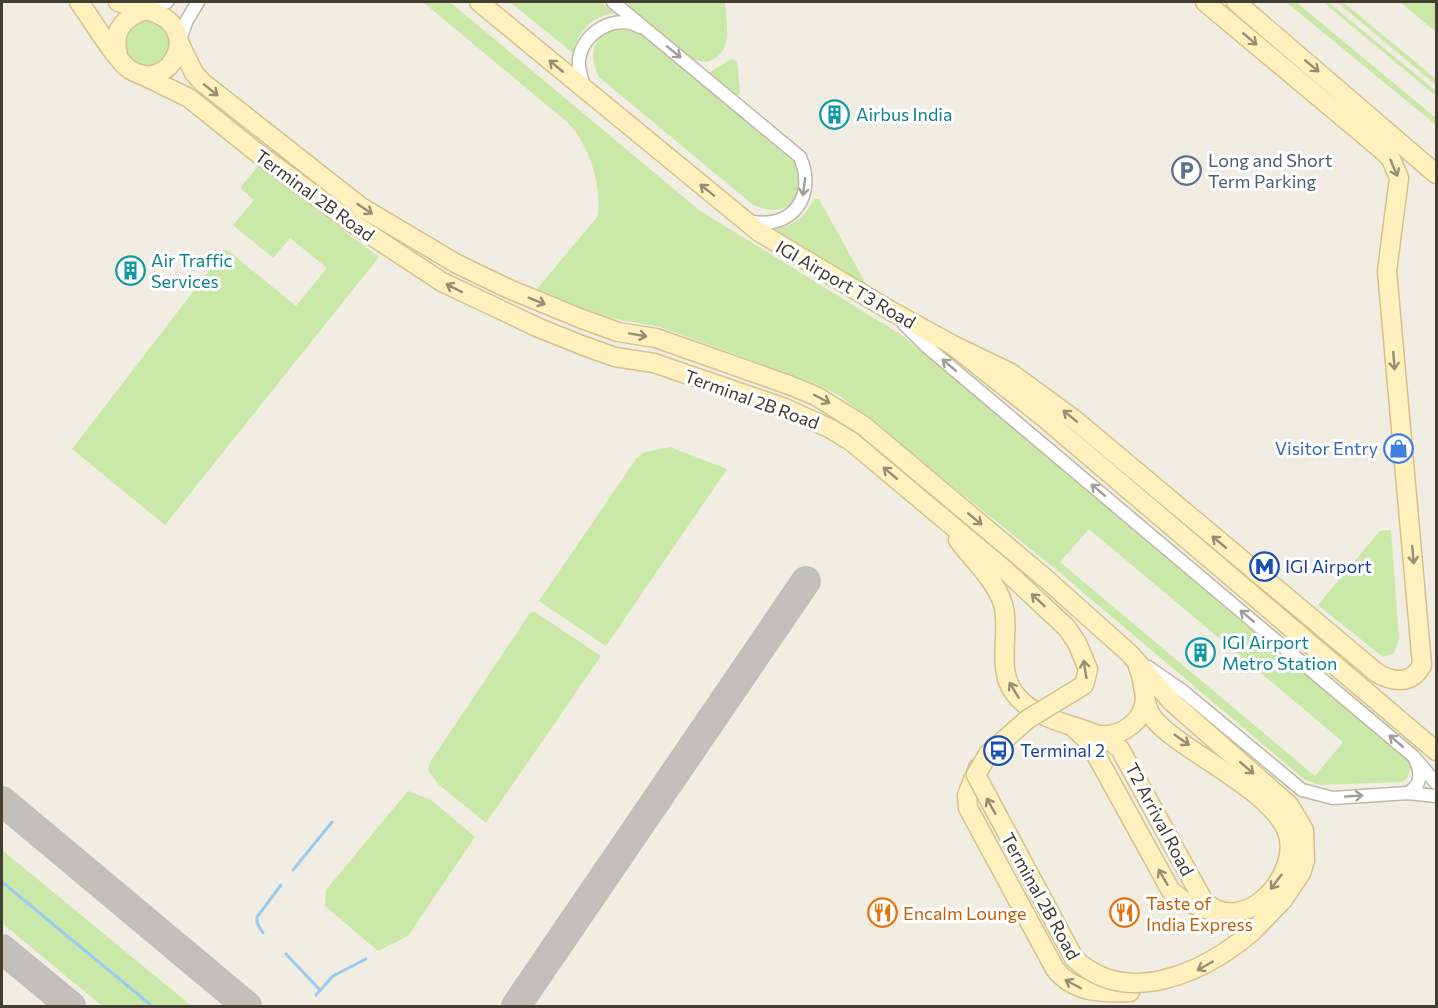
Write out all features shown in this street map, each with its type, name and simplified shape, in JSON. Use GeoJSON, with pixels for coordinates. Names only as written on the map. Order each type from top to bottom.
{"type":"FeatureCollection","features":[{"type":"Feature","properties":{"kind":"main road"},"geometry":{"type":"LineString","coordinates":[[79,2],[123,64],[140,74],[150,75],[167,68],[178,53],[179,42],[173,24],[165,16],[118,2]]}},
{"type":"Feature","properties":{"kind":"main road","name":"IGI Airport T3 Road"},"geometry":{"type":"LineString","coordinates":[[479,2],[736,214],[795,255],[951,344],[1042,416],[1437,750]]}},
{"type":"Feature","properties":{"kind":"main road"},"geometry":{"type":"LineString","coordinates":[[951,344],[1011,373],[1075,420],[1377,673],[1394,681],[1402,681],[1409,679],[1419,670],[1421,648],[1387,271],[1399,190],[1396,169],[1382,150],[1205,2]]}},
{"type":"Feature","properties":{"kind":"main road"},"geometry":{"type":"LineString","coordinates":[[1236,2],[1437,174]]}},
{"type":"Feature","properties":{"kind":"main road"},"geometry":{"type":"LineString","coordinates":[[118,55],[116,35],[120,26],[127,19],[145,10]]}},
{"type":"Feature","properties":{"kind":"main road","name":"Terminal 2B Road"},"geometry":{"type":"LineString","coordinates":[[140,74],[189,98],[260,155],[351,222],[442,282],[509,315],[584,346],[615,357],[654,363],[809,418],[852,442],[1006,570],[1067,628],[1077,643],[1088,669],[1084,685],[1028,719],[987,754],[978,768],[977,781],[1074,958],[1092,978],[1104,986],[1130,992],[1176,980],[1203,968],[1252,932],[1283,900],[1301,873],[1307,849],[1300,820],[1289,805],[1172,702],[1130,654],[1046,578],[864,426],[839,408],[816,396],[656,338],[618,332],[582,319],[509,289],[457,264],[361,207],[202,82],[194,73],[179,42]]}},
{"type":"Feature","properties":{"kind":"main road"},"geometry":{"type":"LineString","coordinates":[[582,319],[591,329],[584,346]]}},
{"type":"Feature","properties":{"kind":"main road","name":"T2 Arrival Road"},"geometry":{"type":"LineString","coordinates":[[935,510],[1002,601],[1006,620],[1006,669],[1013,692],[1031,708],[1071,727],[1101,735],[1111,741],[1127,758],[1203,900],[1210,907],[1228,915]]}},
{"type":"Feature","properties":{"kind":"main road"},"geometry":{"type":"LineString","coordinates":[[1071,727],[1081,732],[1089,742],[1171,891],[1192,905],[1228,915],[1238,914],[1254,907],[1281,875],[1290,850],[1284,825],[1274,811],[1240,783],[1159,724],[1149,712],[1143,680],[1130,654]]}},
{"type":"Feature","properties":{"kind":"main road"},"geometry":{"type":"LineString","coordinates":[[1101,735],[1118,734],[1134,723],[1143,708],[1145,698]]}},
{"type":"Feature","properties":{"kind":"street"},"geometry":{"type":"LineString","coordinates":[[145,10],[167,2]]}},
{"type":"Feature","properties":{"kind":"street"},"geometry":{"type":"LineString","coordinates":[[179,42],[187,20],[198,2]]}},
{"type":"Feature","properties":{"kind":"street"},"geometry":{"type":"LineString","coordinates":[[613,2],[800,157],[807,183],[797,208],[787,217],[761,224],[736,214]]}},
{"type":"Feature","properties":{"kind":"street"},"geometry":{"type":"LineString","coordinates":[[595,99],[585,87],[579,73],[579,58],[584,44],[594,32],[606,25],[621,22],[636,24],[649,32]]}},
{"type":"Feature","properties":{"kind":"street"},"geometry":{"type":"LineString","coordinates":[[891,311],[926,346],[1413,756],[1437,783]]}},
{"type":"Feature","properties":{"kind":"street"},"geometry":{"type":"LineString","coordinates":[[1130,654],[1184,692],[1302,790],[1333,798],[1408,793],[1437,796]]}},
{"type":"Feature","properties":{"kind":"street"},"geometry":{"type":"LineString","coordinates":[[1408,793],[1418,785],[1420,778],[1419,767],[1413,756]]}},
{"type":"Feature","properties":{"kind":"green space"},"geometry":{"type":"Polygon","coordinates":[[[423,2],[450,2],[699,210],[903,336],[1405,756],[1411,767],[1407,778],[1402,782],[1318,785],[1304,779],[1053,567],[840,396],[816,384],[660,327],[605,317],[536,290],[598,216],[596,178],[588,153],[567,122],[423,2]],[[1089,529],[1060,562],[1315,776],[1343,742],[1089,529]]]}},
{"type":"Feature","properties":{"kind":"green space"},"geometry":{"type":"Polygon","coordinates":[[[510,2],[601,2],[615,13],[599,18],[587,26],[573,53],[510,2]]]}},
{"type":"Feature","properties":{"kind":"green space"},"geometry":{"type":"Polygon","coordinates":[[[620,2],[725,2],[727,37],[722,52],[707,62],[693,60],[620,2]]]}},
{"type":"Feature","properties":{"kind":"green space"},"geometry":{"type":"Polygon","coordinates":[[[1286,2],[1296,2],[1436,118],[1436,125],[1286,2]]]}},
{"type":"Feature","properties":{"kind":"green space"},"geometry":{"type":"Polygon","coordinates":[[[1323,2],[1328,2],[1436,91],[1436,96],[1323,2]]]}},
{"type":"Feature","properties":{"kind":"green space"},"geometry":{"type":"Polygon","coordinates":[[[1337,2],[1343,2],[1436,79],[1436,85],[1337,2]]]}},
{"type":"Feature","properties":{"kind":"green space"},"geometry":{"type":"Polygon","coordinates":[[[1400,2],[1436,2],[1436,32],[1400,2]]]}},
{"type":"Feature","properties":{"kind":"green space"},"geometry":{"type":"Polygon","coordinates":[[[147,19],[164,26],[171,43],[164,60],[147,67],[130,60],[123,43],[130,26],[147,19]]]}},
{"type":"Feature","properties":{"kind":"green space"},"geometry":{"type":"Polygon","coordinates":[[[620,27],[633,29],[644,35],[796,164],[801,176],[801,187],[793,203],[775,210],[764,209],[752,204],[599,77],[593,60],[595,46],[604,34],[620,27]]]}},
{"type":"Feature","properties":{"kind":"green space"},"geometry":{"type":"Polygon","coordinates":[[[731,59],[737,61],[740,93],[735,97],[707,74],[731,59]]]}},
{"type":"Feature","properties":{"kind":"green space"},"geometry":{"type":"Polygon","coordinates":[[[258,166],[379,257],[165,525],[72,449],[226,249],[296,306],[327,268],[290,238],[273,258],[233,225],[254,200],[240,188],[258,166]]]}},
{"type":"Feature","properties":{"kind":"green space"},"geometry":{"type":"Polygon","coordinates":[[[814,199],[819,199],[866,284],[773,229],[787,226],[798,220],[814,199]]]}},
{"type":"Feature","properties":{"kind":"green space"},"geometry":{"type":"Polygon","coordinates":[[[670,447],[727,469],[606,646],[539,601],[636,459],[645,452],[670,447]]]}},
{"type":"Feature","properties":{"kind":"green space"},"geometry":{"type":"Polygon","coordinates":[[[1391,530],[1399,639],[1394,653],[1383,657],[1318,605],[1380,531],[1391,530]]]}},
{"type":"Feature","properties":{"kind":"green space"},"geometry":{"type":"Polygon","coordinates":[[[535,612],[601,656],[486,823],[438,784],[428,770],[430,762],[530,613],[535,612]]]}},
{"type":"Feature","properties":{"kind":"green space"},"geometry":{"type":"Polygon","coordinates":[[[408,791],[431,800],[475,837],[408,936],[378,951],[325,906],[326,890],[408,791]]]}},
{"type":"Feature","properties":{"kind":"green space"},"geometry":{"type":"Polygon","coordinates":[[[2,850],[191,1006],[102,1006],[2,923],[2,850]]]}},
{"type":"Feature","properties":{"kind":"waterway"},"geometry":{"type":"LineString","coordinates":[[293,870],[332,822]]}},
{"type":"Feature","properties":{"kind":"waterway"},"geometry":{"type":"LineString","coordinates":[[2,882],[152,1006]]}},
{"type":"Feature","properties":{"kind":"waterway"},"geometry":{"type":"LineString","coordinates":[[263,933],[257,923],[257,917],[281,885]]}},
{"type":"Feature","properties":{"kind":"waterway"},"geometry":{"type":"LineString","coordinates":[[286,954],[319,989]]}},
{"type":"Feature","properties":{"kind":"waterway"},"geometry":{"type":"LineString","coordinates":[[316,995],[333,976],[366,959]]}},
{"type":"Feature","properties":{"kind":"taxiway"},"geometry":{"type":"LineString","coordinates":[[516,1006],[806,581]]}},
{"type":"Feature","properties":{"kind":"taxiway"},"geometry":{"type":"LineString","coordinates":[[2,801],[247,1006]]}},
{"type":"Feature","properties":{"kind":"taxiway"},"geometry":{"type":"LineString","coordinates":[[2,949],[71,1006]]}},
{"type":"Feature","properties":{"kind":"place","name":"Airbus India"},"geometry":{"type":"Point","coordinates":[835,114]}},
{"type":"Feature","properties":{"kind":"place","name":"Long and Short Term Parking"},"geometry":{"type":"Point","coordinates":[1187,170]}},
{"type":"Feature","properties":{"kind":"place","name":"Air Traffic Services"},"geometry":{"type":"Point","coordinates":[130,270]}},
{"type":"Feature","properties":{"kind":"place","name":"Visitor Entry"},"geometry":{"type":"Point","coordinates":[1399,448]}},
{"type":"Feature","properties":{"kind":"place","name":"IGI Airport"},"geometry":{"type":"Point","coordinates":[1264,566]}},
{"type":"Feature","properties":{"kind":"place","name":"IGI Airport Metro Station"},"geometry":{"type":"Point","coordinates":[1201,652]}},
{"type":"Feature","properties":{"kind":"place","name":"Terminal 2"},"geometry":{"type":"Point","coordinates":[999,750]}},
{"type":"Feature","properties":{"kind":"place","name":"Encalm Lounge"},"geometry":{"type":"Point","coordinates":[882,913]}},
{"type":"Feature","properties":{"kind":"place","name":"Taste of India Express"},"geometry":{"type":"Point","coordinates":[1125,913]}}]}
